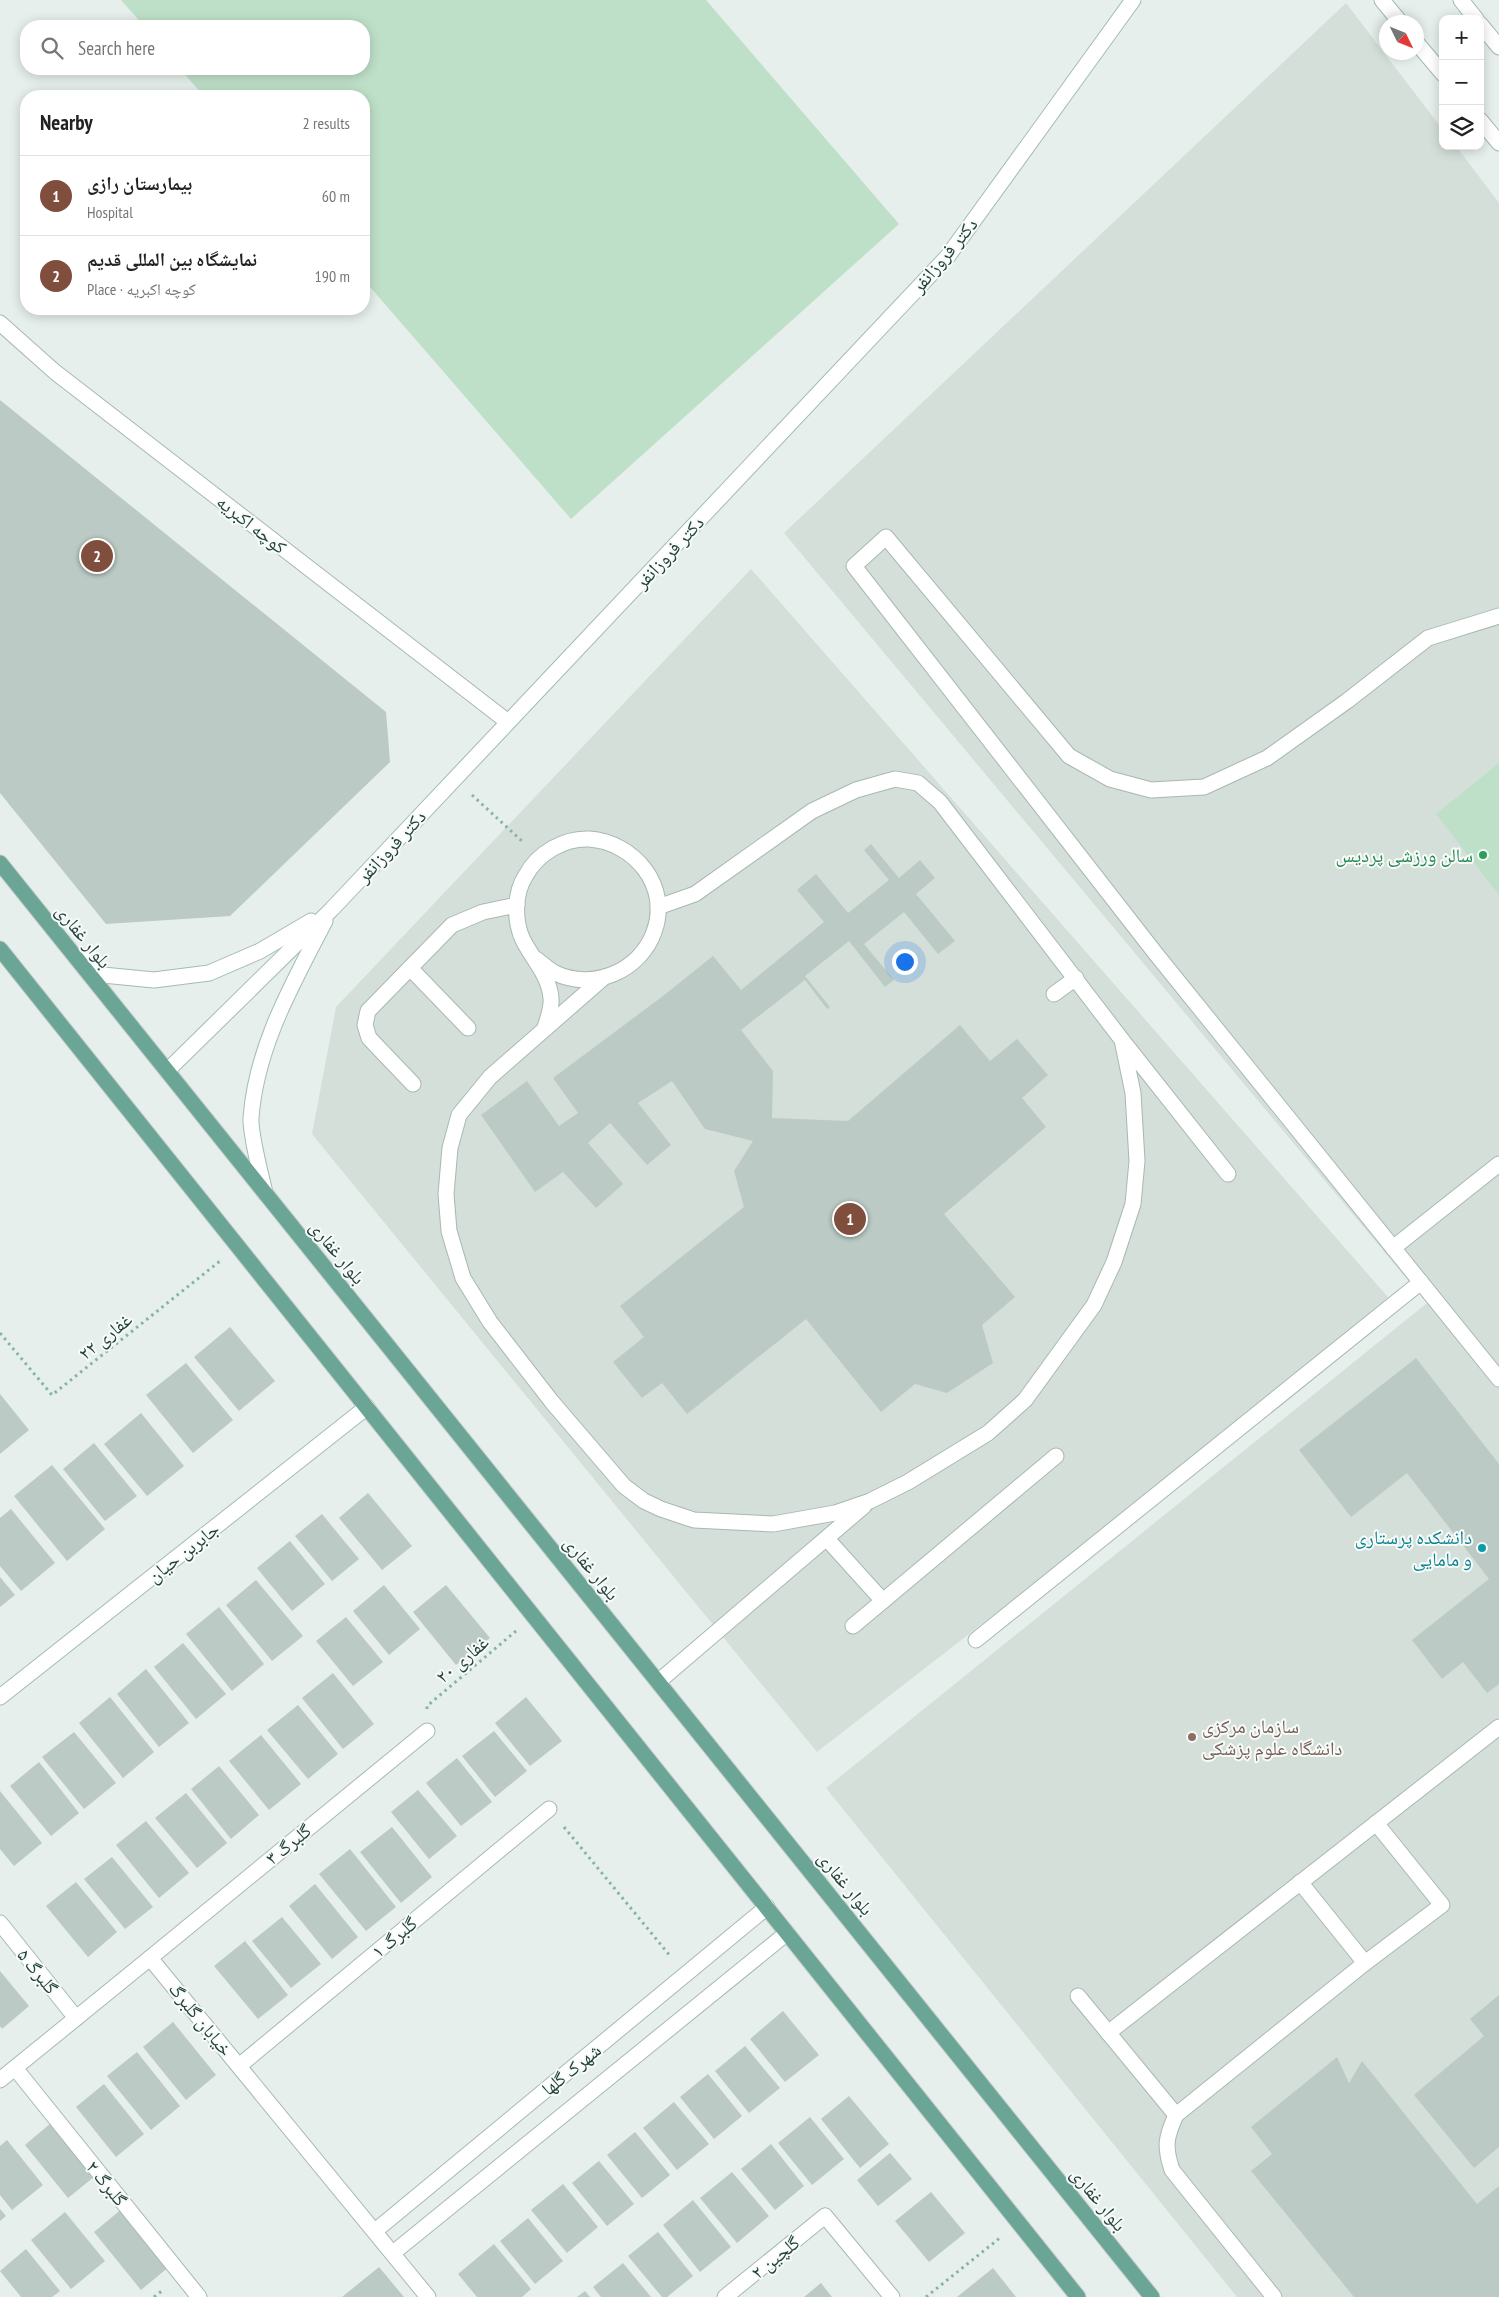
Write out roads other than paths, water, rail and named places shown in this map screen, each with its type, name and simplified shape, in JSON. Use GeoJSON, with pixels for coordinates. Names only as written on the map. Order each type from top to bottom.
{"type":"FeatureCollection","features":[{"type":"Feature","properties":{"kind":"main road","name":"بلوار غفاری"},"geometry":{"type":"LineString","coordinates":[[0,864],[1152,2297]]}},
{"type":"Feature","properties":{"kind":"main road"},"geometry":{"type":"LineString","coordinates":[[0,949],[1078,2297]]}},
{"type":"Feature","properties":{"kind":"street","name":"دکتر فروزانفر"},"geometry":{"type":"LineString","coordinates":[[167,1071],[332,909],[948,256],[1133,0]]}},
{"type":"Feature","properties":{"kind":"street"},"geometry":{"type":"LineString","coordinates":[[1382,0],[1394,15]]}},
{"type":"Feature","properties":{"kind":"street"},"geometry":{"type":"LineString","coordinates":[[1461,0],[1473,15]]}},
{"type":"Feature","properties":{"kind":"street"},"geometry":{"type":"LineString","coordinates":[[1484,29],[1499,47]]}},
{"type":"Feature","properties":{"kind":"street"},"geometry":{"type":"LineString","coordinates":[[1424,51],[1439,69]]}},
{"type":"Feature","properties":{"kind":"street"},"geometry":{"type":"LineString","coordinates":[[1484,125],[1499,143]]}},
{"type":"Feature","properties":{"kind":"street","name":"کوچه اکبریه"},"geometry":{"type":"LineString","coordinates":[[0,323],[55,372],[508,722]]}},
{"type":"Feature","properties":{"kind":"street"},"geometry":{"type":"LineString","coordinates":[[1499,616],[1428,638],[1347,701],[1267,758],[1204,787],[1151,790],[1110,778],[1069,756],[886,538],[854,566],[1156,954],[1499,1379]]}},
{"type":"Feature","properties":{"kind":"street"},"geometry":{"type":"LineString","coordinates":[[658,907],[695,894],[812,812],[856,790],[895,779],[918,783],[940,802],[1122,1040],[1228,1174]]}},
{"type":"Feature","properties":{"kind":"street"},"geometry":{"type":"LineString","coordinates":[[536,959],[555,972],[578,980],[602,979],[625,970],[643,953],[655,932],[658,907],[654,883],[641,862],[624,848],[603,840],[580,839],[558,845],[540,858],[525,875],[517,896],[517,919],[523,940],[536,959],[551,996],[551,1006],[545,1028]]}},
{"type":"Feature","properties":{"kind":"street"},"geometry":{"type":"LineString","coordinates":[[414,1084],[369,1038],[365,1025],[368,1011],[452,926],[483,912],[518,906]]}},
{"type":"Feature","properties":{"kind":"street"},"geometry":{"type":"LineString","coordinates":[[65,944],[103,975],[154,980],[209,973],[260,951],[332,909]]}},
{"type":"Feature","properties":{"kind":"street"},"geometry":{"type":"LineString","coordinates":[[265,1193],[251,1119],[259,1073],[280,1006],[332,909]]}},
{"type":"Feature","properties":{"kind":"street"},"geometry":{"type":"LineString","coordinates":[[410,968],[468,1028]]}},
{"type":"Feature","properties":{"kind":"street"},"geometry":{"type":"LineString","coordinates":[[1054,994],[1076,978]]}},
{"type":"Feature","properties":{"kind":"street"},"geometry":{"type":"LineString","coordinates":[[602,979],[490,1077],[459,1115],[450,1148],[446,1194],[449,1231],[463,1278],[490,1322],[552,1402],[624,1486],[644,1501],[660,1509],[694,1520],[772,1524],[835,1513],[870,1501],[908,1482],[988,1433],[1025,1400],[1094,1305],[1114,1262],[1133,1204],[1137,1161],[1133,1093],[1122,1040]]}},
{"type":"Feature","properties":{"kind":"street"},"geometry":{"type":"LineString","coordinates":[[1393,1248],[1499,1164]]}},
{"type":"Feature","properties":{"kind":"street"},"geometry":{"type":"LineString","coordinates":[[976,1640],[1421,1282]]}},
{"type":"Feature","properties":{"kind":"street","name":"جابربن حیان"},"geometry":{"type":"LineString","coordinates":[[0,1697],[367,1407]]}},
{"type":"Feature","properties":{"kind":"street"},"geometry":{"type":"LineString","coordinates":[[853,1626],[1056,1456]]}},
{"type":"Feature","properties":{"kind":"street"},"geometry":{"type":"LineString","coordinates":[[658,1682],[870,1501]]}},
{"type":"Feature","properties":{"kind":"street"},"geometry":{"type":"LineString","coordinates":[[827,1539],[883,1601]]}},
{"type":"Feature","properties":{"kind":"street"},"geometry":{"type":"LineString","coordinates":[[1108,2033],[1499,1727]]}},
{"type":"Feature","properties":{"kind":"street","name":"گلبرگ ۳"},"geometry":{"type":"LineString","coordinates":[[150,1958],[427,1731]]}},
{"type":"Feature","properties":{"kind":"street","name":"گلبرگ ۱"},"geometry":{"type":"LineString","coordinates":[[239,2066],[549,1809]]}},
{"type":"Feature","properties":{"kind":"street"},"geometry":{"type":"LineString","coordinates":[[1274,2297],[1172,2170],[1167,2154],[1167,2136],[1176,2115],[1365,1963],[1442,1905],[1376,1823]]}},
{"type":"Feature","properties":{"kind":"street"},"geometry":{"type":"LineString","coordinates":[[1300,1882],[1365,1963]]}},
{"type":"Feature","properties":{"kind":"street","name":"شهرک گلها"},"geometry":{"type":"LineString","coordinates":[[375,2231],[767,1908]]}},
{"type":"Feature","properties":{"kind":"street","name":"گلبرگ ۵"},"geometry":{"type":"LineString","coordinates":[[0,1923],[76,2018]]}},
{"type":"Feature","properties":{"kind":"street","name":"شهرک گلها"},"geometry":{"type":"LineString","coordinates":[[393,2253],[787,1933]]}},
{"type":"Feature","properties":{"kind":"street"},"geometry":{"type":"LineString","coordinates":[[0,2080],[150,1958]]}},
{"type":"Feature","properties":{"kind":"street","name":"خیابان گلبرگ"},"geometry":{"type":"LineString","coordinates":[[150,1958],[428,2297]]}},
{"type":"Feature","properties":{"kind":"street"},"geometry":{"type":"LineString","coordinates":[[1078,1996],[1176,2115]]}},
{"type":"Feature","properties":{"kind":"street","name":"گلبرگ ۲"},"geometry":{"type":"LineString","coordinates":[[15,2068],[199,2297]]}},
{"type":"Feature","properties":{"kind":"street","name":"گلچین ۲"},"geometry":{"type":"LineString","coordinates":[[726,2297],[825,2216],[892,2297]]}},
{"type":"Feature","properties":{"kind":"place","name":"نمایشگاه بین المللی قدیم"},"geometry":{"type":"Point","coordinates":[97,556]}},
{"type":"Feature","properties":{"kind":"place","name":"سالن ورزشی پردیس"},"geometry":{"type":"Point","coordinates":[1483,855]}},
{"type":"Feature","properties":{"kind":"place","name":"بیمارستان رازی"},"geometry":{"type":"Point","coordinates":[850,1219]}},
{"type":"Feature","properties":{"kind":"place","name":"دانشکده پرستاری و مامایی"},"geometry":{"type":"Point","coordinates":[1482,1548]}},
{"type":"Feature","properties":{"kind":"place","name":"سازمان مرکزی دانشگاه علوم پزشکی"},"geometry":{"type":"Point","coordinates":[1192,1737]}}]}
